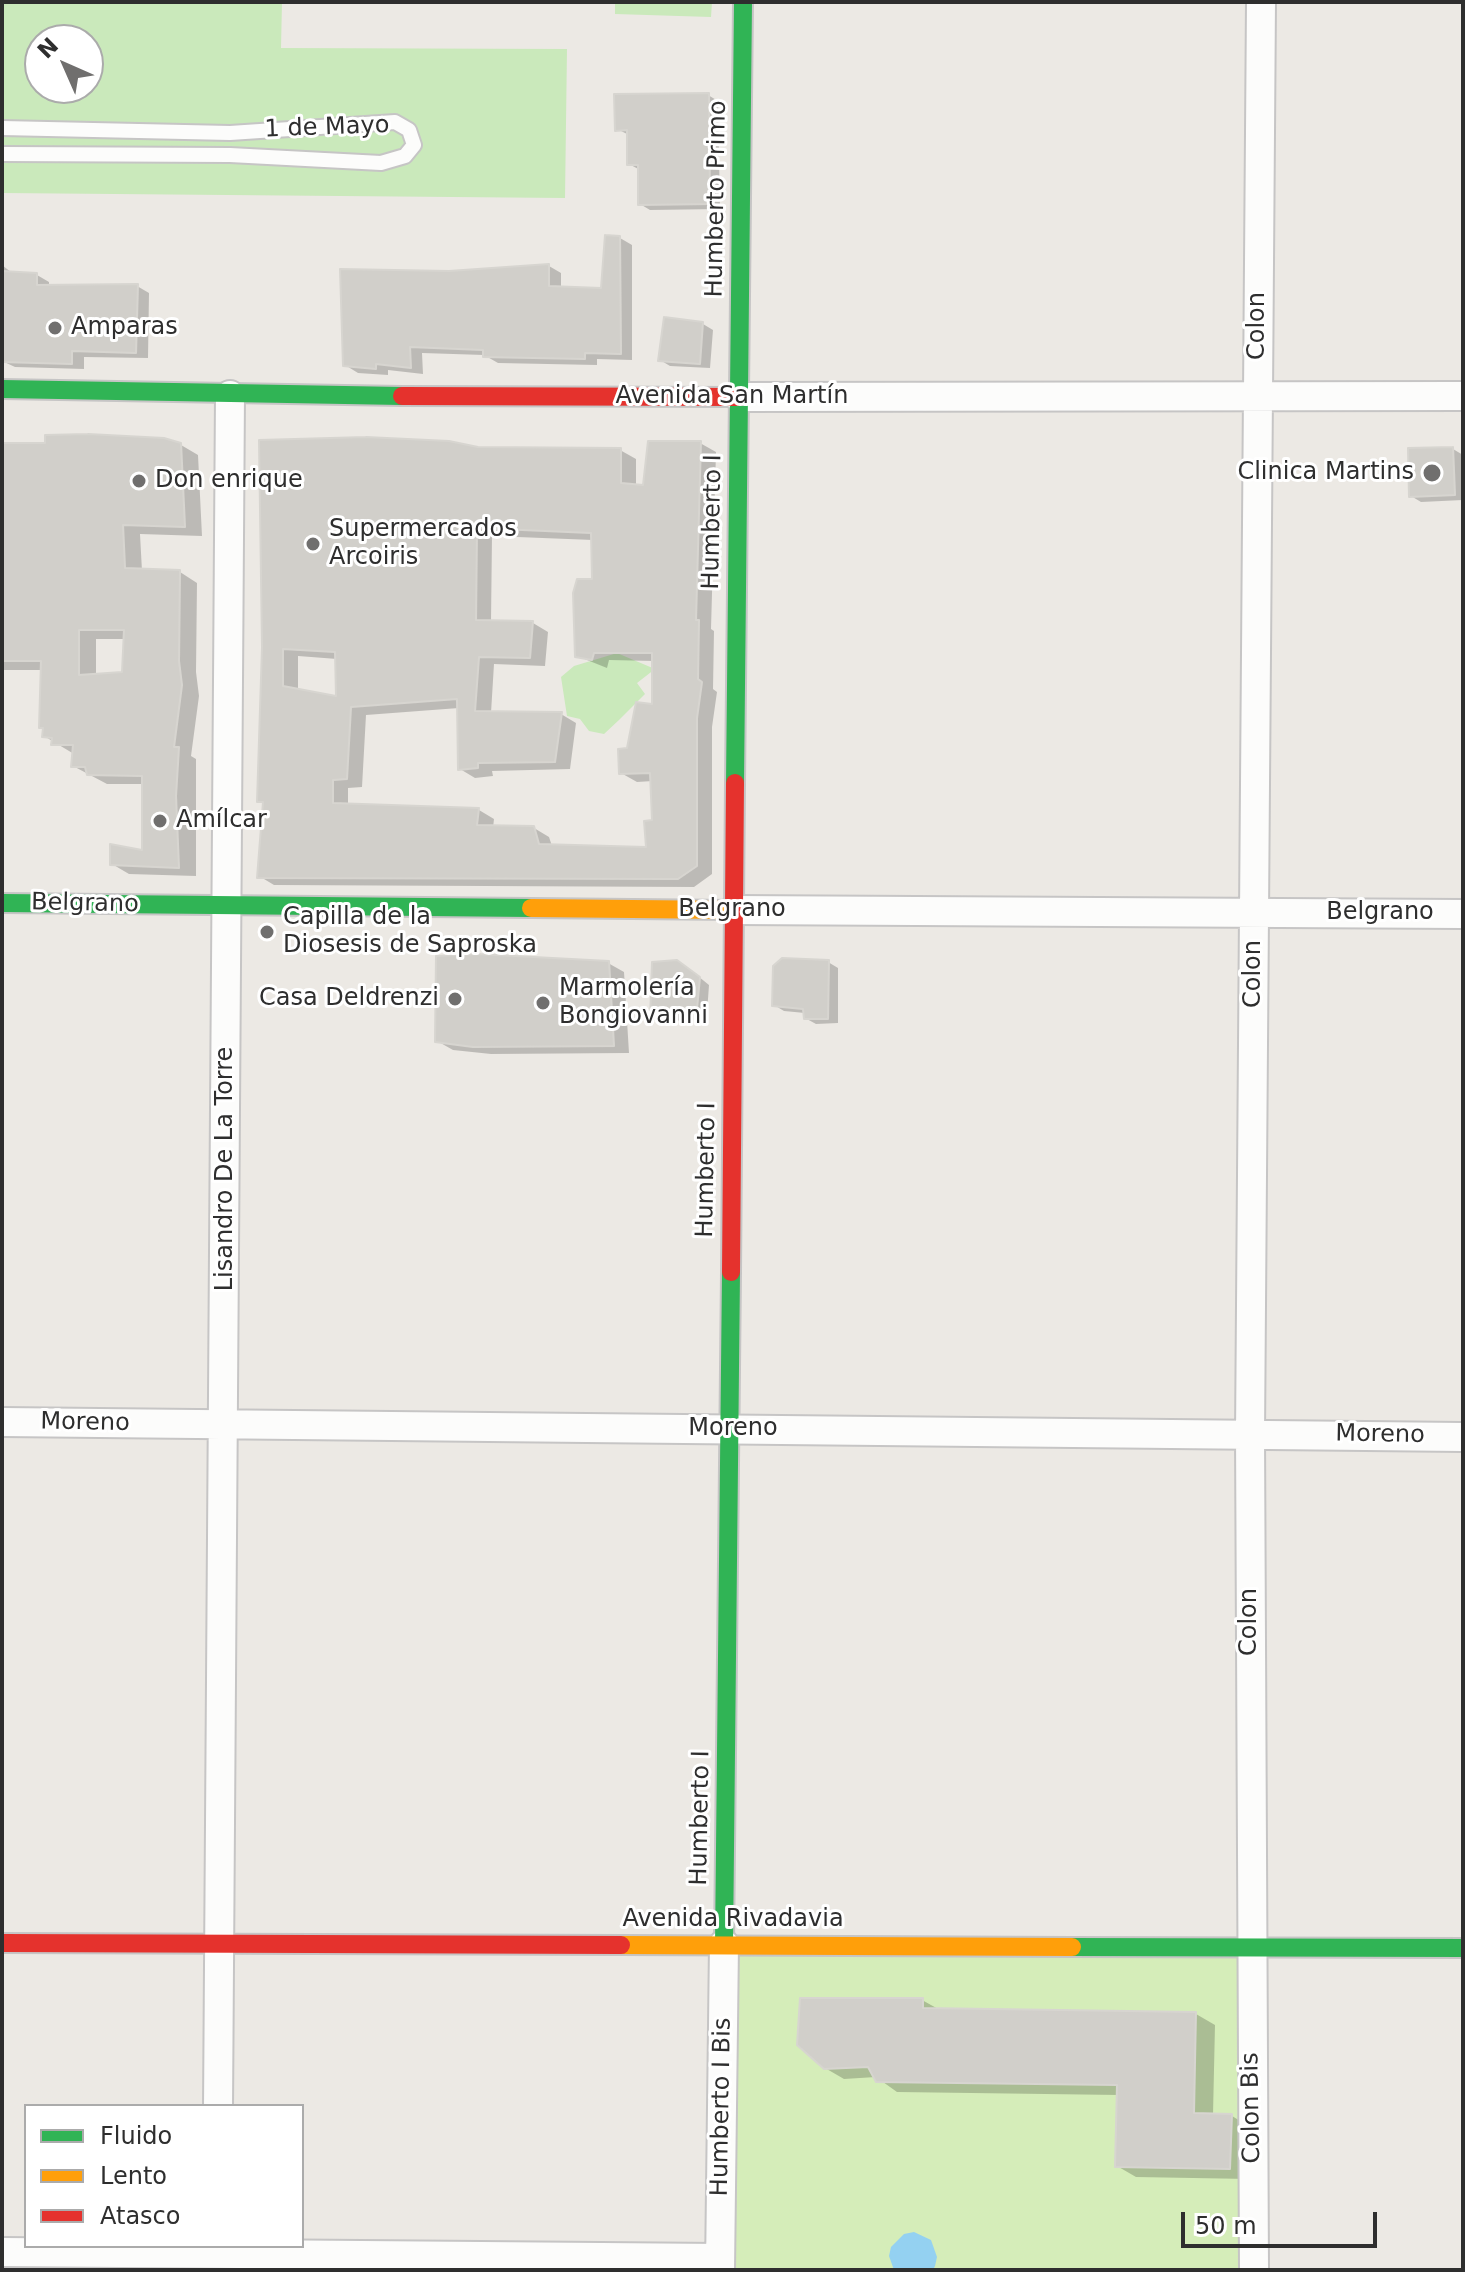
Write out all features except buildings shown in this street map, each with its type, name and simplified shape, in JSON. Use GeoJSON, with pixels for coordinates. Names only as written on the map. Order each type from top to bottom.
{"type":"FeatureCollection","features":[{"type":"Feature","properties":{"kind":"main road","name":"Humberto Primo"},"geometry":{"type":"LineString","coordinates":[[739,397],[743,2]]}},
{"type":"Feature","properties":{"kind":"main road","name":"Avenida San Martín"},"geometry":{"type":"LineString","coordinates":[[2,389],[230,395],[739,397]]}},
{"type":"Feature","properties":{"kind":"main road","name":"Humberto I"},"geometry":{"type":"LineString","coordinates":[[724,1944],[739,397]]}},
{"type":"Feature","properties":{"kind":"main road","name":"Belgrano"},"geometry":{"type":"LineString","coordinates":[[2,903],[734,910]]}},
{"type":"Feature","properties":{"kind":"main road","name":"Avenida Rivadavia"},"geometry":{"type":"LineString","coordinates":[[2,1943],[1463,1948]]}},
{"type":"Feature","properties":{"kind":"street","name":"Colon"},"geometry":{"type":"LineString","coordinates":[[1250,1946],[1250,1433],[1261,2]]}},
{"type":"Feature","properties":{"kind":"street","name":"Lisandro De La Torre"},"geometry":{"type":"LineString","coordinates":[[218,2104],[230,395]]}},
{"type":"Feature","properties":{"kind":"street","name":"Avenida San Martín"},"geometry":{"type":"LineString","coordinates":[[739,397],[1463,396]]}},
{"type":"Feature","properties":{"kind":"street","name":"Belgrano"},"geometry":{"type":"LineString","coordinates":[[734,910],[1463,914]]}},
{"type":"Feature","properties":{"kind":"street","name":"Moreno"},"geometry":{"type":"LineString","coordinates":[[2,1422],[1463,1437]]}},
{"type":"Feature","properties":{"kind":"street","name":"Humberto I Bis"},"geometry":{"type":"LineString","coordinates":[[720,2264],[724,1944]]}},
{"type":"Feature","properties":{"kind":"street","name":"Colon Bis"},"geometry":{"type":"LineString","coordinates":[[1250,1946],[1254,2270]]}},
{"type":"Feature","properties":{"kind":"street"},"geometry":{"type":"LineString","coordinates":[[2,2252],[720,2264]]}},
{"type":"Feature","properties":{"kind":"lane","name":"1 de Mayo"},"geometry":{"type":"LineString","coordinates":[[2,128],[230,133],[395,122],[409,130],[414,145],[405,156],[381,163],[230,155],[2,154]]}},
{"type":"Feature","properties":{"kind":"green space"},"geometry":{"type":"Polygon","coordinates":[[[2,2],[282,2],[281,48],[567,49],[565,198],[2,193],[2,2]]]}},
{"type":"Feature","properties":{"kind":"green space"},"geometry":{"type":"Polygon","coordinates":[[[615,2],[712,2],[711,17],[615,14],[615,2]]]}},
{"type":"Feature","properties":{"kind":"green space"},"geometry":{"type":"Polygon","coordinates":[[[617,653],[655,669],[637,683],[645,694],[619,720],[604,734],[589,731],[580,719],[567,716],[561,677],[574,666],[617,653]]]}},
{"type":"Feature","properties":{"kind":"green space"},"geometry":{"type":"Polygon","coordinates":[[[724,1944],[1250,1946],[1254,2270],[720,2270],[724,1944]]]}},
{"type":"Feature","properties":{"kind":"water"},"geometry":{"type":"Polygon","coordinates":[[[914,2232],[931,2240],[937,2257],[933,2270],[894,2270],[889,2256],[891,2247],[904,2234],[914,2232]]]}},
{"type":"Feature","properties":{"kind":"traffic: fast"},"geometry":{"type":"LineString","coordinates":[[735,783],[743,2]]}},
{"type":"Feature","properties":{"kind":"traffic: fast"},"geometry":{"type":"LineString","coordinates":[[2,389],[402,396]]}},
{"type":"Feature","properties":{"kind":"traffic: fast"},"geometry":{"type":"LineString","coordinates":[[2,903],[531,908]]}},
{"type":"Feature","properties":{"kind":"traffic: fast"},"geometry":{"type":"LineString","coordinates":[[724,1944],[731,1272]]}},
{"type":"Feature","properties":{"kind":"traffic: fast"},"geometry":{"type":"LineString","coordinates":[[1072,1947],[1463,1948]]}},
{"type":"Feature","properties":{"kind":"traffic: slow"},"geometry":{"type":"LineString","coordinates":[[531,908],[734,910]]}},
{"type":"Feature","properties":{"kind":"traffic: slow"},"geometry":{"type":"LineString","coordinates":[[621,1945],[1072,1947]]}},
{"type":"Feature","properties":{"kind":"traffic: jam"},"geometry":{"type":"LineString","coordinates":[[402,396],[739,397]]}},
{"type":"Feature","properties":{"kind":"traffic: jam"},"geometry":{"type":"LineString","coordinates":[[731,1272],[735,783]]}},
{"type":"Feature","properties":{"kind":"traffic: jam"},"geometry":{"type":"LineString","coordinates":[[2,1943],[621,1945]]}},
{"type":"Feature","properties":{"kind":"place","name":"Amparas"},"geometry":{"type":"Point","coordinates":[55,328]}},
{"type":"Feature","properties":{"kind":"place","name":"Clinica Martins"},"geometry":{"type":"Point","coordinates":[1432,473]}},
{"type":"Feature","properties":{"kind":"place","name":"Don enrique"},"geometry":{"type":"Point","coordinates":[139,481]}},
{"type":"Feature","properties":{"kind":"place","name":"Supermercados Arcoiris"},"geometry":{"type":"Point","coordinates":[313,544]}},
{"type":"Feature","properties":{"kind":"place","name":"Amílcar"},"geometry":{"type":"Point","coordinates":[160,821]}},
{"type":"Feature","properties":{"kind":"place","name":"Capilla de la Diosesis de Saproska"},"geometry":{"type":"Point","coordinates":[267,932]}},
{"type":"Feature","properties":{"kind":"place","name":"Casa Deldrenzi"},"geometry":{"type":"Point","coordinates":[455,999]}},
{"type":"Feature","properties":{"kind":"place","name":"Marmolería Bongiovanni"},"geometry":{"type":"Point","coordinates":[543,1003]}}]}
